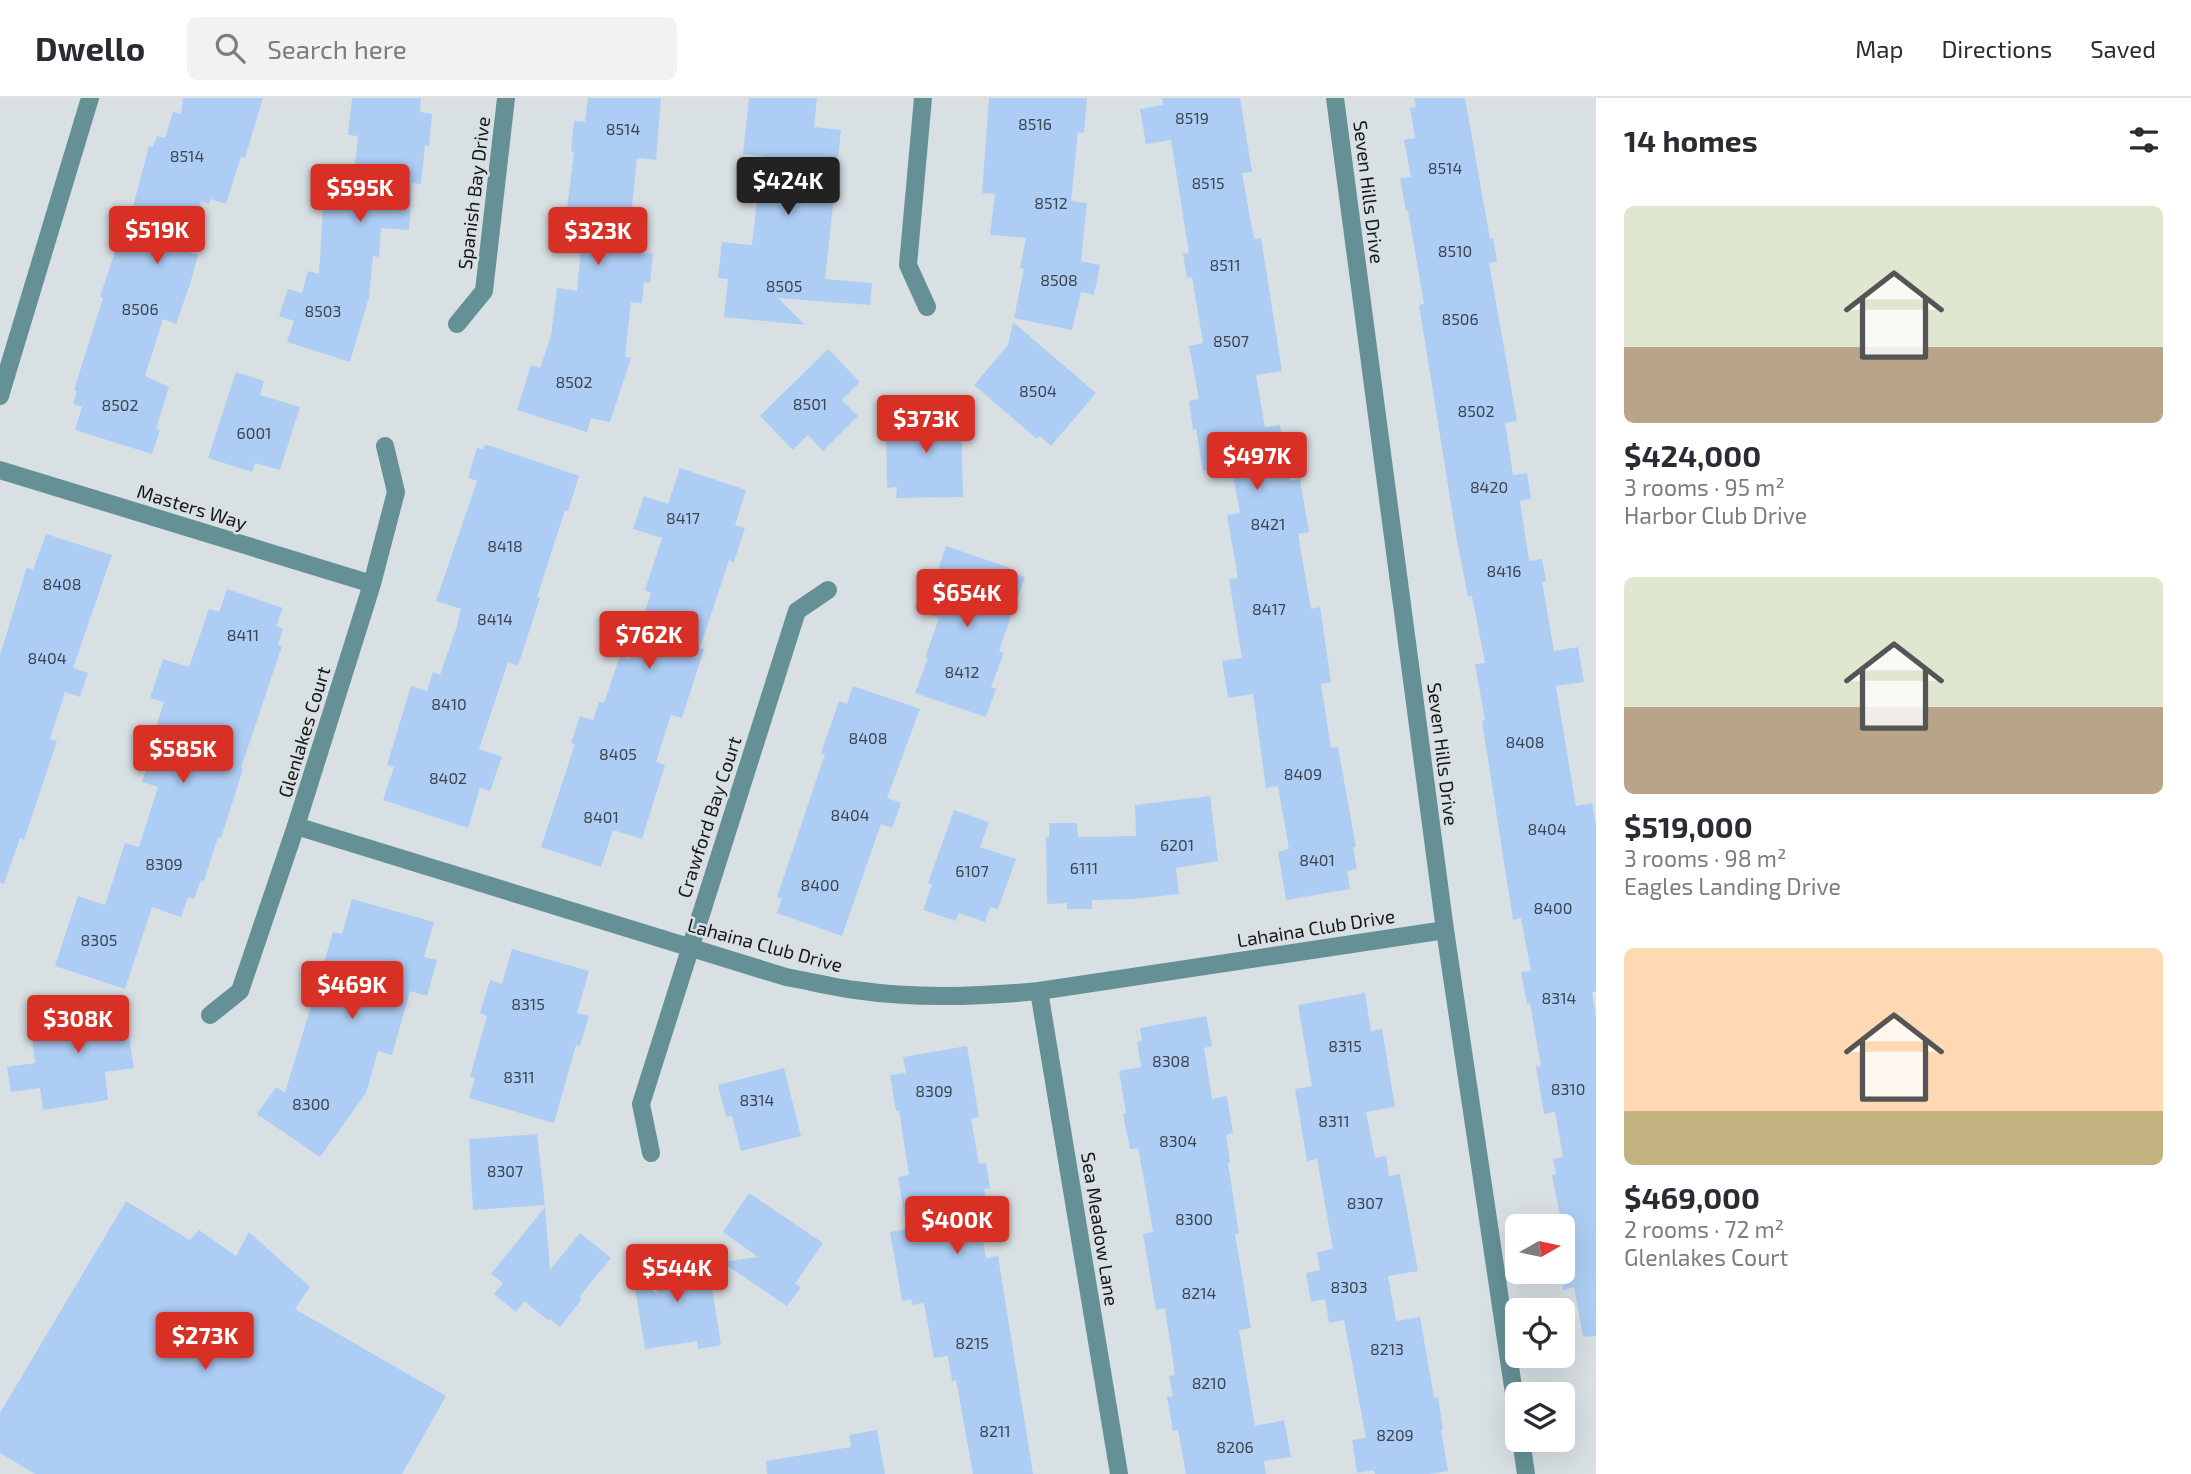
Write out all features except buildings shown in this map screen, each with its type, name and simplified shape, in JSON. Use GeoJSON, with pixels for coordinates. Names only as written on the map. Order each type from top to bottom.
{"type":"FeatureCollection","features":[{"type":"Feature","properties":{"kind":"street"},"geometry":{"type":"LineString","coordinates":[[0,396],[90,98]]}},
{"type":"Feature","properties":{"kind":"street","name":"Spanish Bay Drive"},"geometry":{"type":"LineString","coordinates":[[457,324],[484,291],[506,98]]}},
{"type":"Feature","properties":{"kind":"street"},"geometry":{"type":"LineString","coordinates":[[923,98],[908,265],[927,307]]}},
{"type":"Feature","properties":{"kind":"street","name":"Seven Hills Drive"},"geometry":{"type":"LineString","coordinates":[[1335,98],[1445,930],[1512,1382]]}},
{"type":"Feature","properties":{"kind":"street","name":"Glenlakes Court"},"geometry":{"type":"LineString","coordinates":[[210,1015],[240,991],[296,826],[372,584],[396,492],[385,446]]}},
{"type":"Feature","properties":{"kind":"street","name":"Masters Way"},"geometry":{"type":"LineString","coordinates":[[0,470],[372,584]]}},
{"type":"Feature","properties":{"kind":"street","name":"Crawford Bay Court"},"geometry":{"type":"LineString","coordinates":[[651,1153],[640,1104],[689,947],[797,611],[828,590]]}},
{"type":"Feature","properties":{"kind":"street","name":"Lahaina Club Drive"},"geometry":{"type":"LineString","coordinates":[[296,826],[786,976],[856,990],[926,996],[1039,991],[1445,930]]}},
{"type":"Feature","properties":{"kind":"street","name":"Sea Meadow Lane"},"geometry":{"type":"LineString","coordinates":[[1039,991],[1119,1474]]}},
{"type":"Feature","properties":{"kind":"street"},"geometry":{"type":"LineString","coordinates":[[1523,1452],[1526,1474]]}}]}
